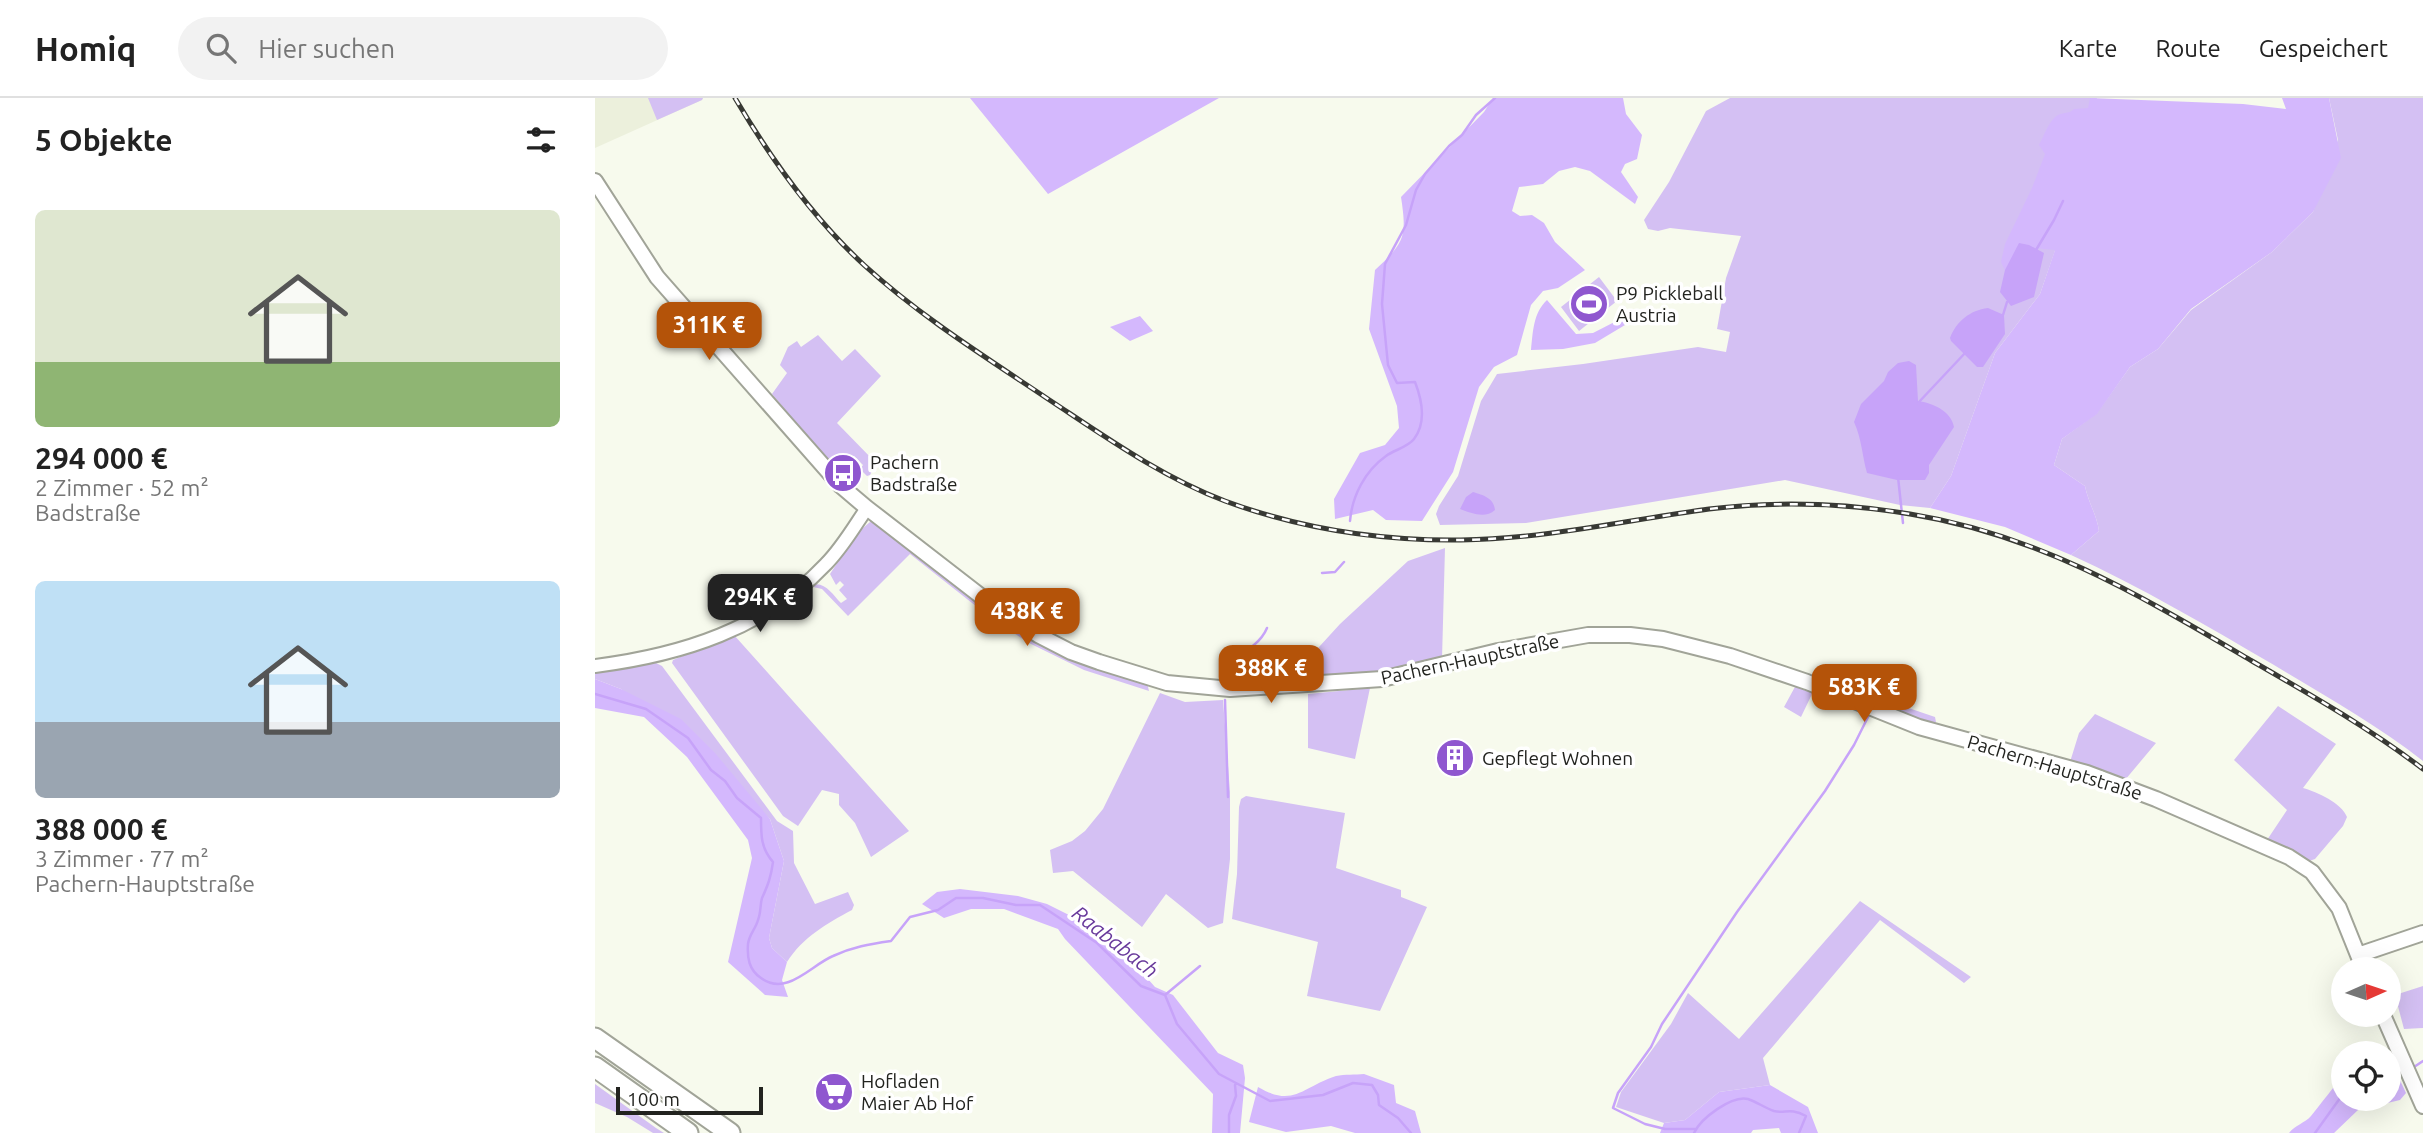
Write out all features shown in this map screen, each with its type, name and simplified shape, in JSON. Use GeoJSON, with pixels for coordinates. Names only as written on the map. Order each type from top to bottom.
{"type":"FeatureCollection","features":[{"type":"Feature","properties":{"kind":"highway"},"geometry":{"type":"LineString","coordinates":[[595,1038],[730,1133]]}},
{"type":"Feature","properties":{"kind":"highway"},"geometry":{"type":"LineString","coordinates":[[595,1067],[688,1133]]}},
{"type":"Feature","properties":{"kind":"main road","name":"Pachern-Hauptstraße"},"geometry":{"type":"LineString","coordinates":[[595,181],[657,277],[841,486],[991,604],[1038,635],[1099,662],[1167,683],[1230,690],[1382,679],[1508,649],[1588,635],[1630,635],[1663,639],[1730,656],[1807,682],[1919,727],[2087,774],[2156,799],[2289,857],[2312,872],[2320,881],[2339,908],[2358,955]]}},
{"type":"Feature","properties":{"kind":"main road"},"geometry":{"type":"LineString","coordinates":[[2358,955],[2423,933]]}},
{"type":"Feature","properties":{"kind":"main road"},"geometry":{"type":"LineString","coordinates":[[2388,1027],[2423,1106]]}},
{"type":"Feature","properties":{"kind":"street"},"geometry":{"type":"LineString","coordinates":[[595,666],[679,651],[723,635],[768,611],[827,564],[867,508]]}},
{"type":"Feature","properties":{"kind":"shaded area"},"geometry":{"type":"Polygon","coordinates":[[[595,98],[703,98],[595,148],[595,98]]]}},
{"type":"Feature","properties":{"kind":"shaded area"},"geometry":{"type":"Polygon","coordinates":[[[648,98],[703,98],[657,120],[648,98]]]}},
{"type":"Feature","properties":{"kind":"shaded area"},"geometry":{"type":"Polygon","coordinates":[[[970,98],[1219,98],[1048,194],[970,98]]]}},
{"type":"Feature","properties":{"kind":"shaded area"},"geometry":{"type":"Polygon","coordinates":[[[1493,98],[1623,98],[1626,114],[1642,135],[1637,159],[1625,164],[1621,172],[1638,197],[1635,204],[1590,171],[1575,167],[1559,171],[1543,184],[1519,187],[1512,211],[1520,216],[1532,215],[1544,223],[1555,242],[1585,270],[1558,288],[1543,291],[1531,305],[1517,355],[1494,367],[1479,387],[1453,472],[1422,521],[1386,520],[1373,510],[1335,519],[1334,499],[1360,453],[1385,445],[1399,428],[1397,406],[1369,329],[1375,270],[1398,245],[1403,230],[1401,197],[1484,112],[1493,98]]]}},
{"type":"Feature","properties":{"kind":"shaded area"},"geometry":{"type":"Polygon","coordinates":[[[1730,98],[2097,98],[2076,190],[2040,294],[1995,353],[1951,476],[1930,508],[1900,505],[1785,480],[1526,523],[1440,525],[1436,514],[1439,506],[1458,476],[1481,401],[1497,374],[1698,347],[1726,352],[1730,332],[1717,329],[1726,278],[1741,236],[1670,228],[1658,231],[1648,229],[1644,220],[1669,182],[1706,111],[1730,98]]]}},
{"type":"Feature","properties":{"kind":"shaded area"},"geometry":{"type":"Polygon","coordinates":[[[2090,98],[2243,104],[2286,109],[2282,98],[2329,98],[2341,158],[2313,212],[2272,252],[2191,309],[2158,349],[2130,367],[2097,414],[2062,439],[2054,465],[2085,486],[2099,531],[2071,555],[2005,527],[1930,508],[1951,476],[1995,353],[2040,294],[2055,250],[2023,247],[2007,275],[2001,262],[2005,244],[2045,154],[2039,145],[2055,117],[2074,109],[2088,108],[2090,98]]]}},
{"type":"Feature","properties":{"kind":"shaded area"},"geometry":{"type":"Polygon","coordinates":[[[2329,98],[2423,98],[2423,761],[2369,723],[2199,621],[2071,555],[2099,531],[2098,525],[2085,486],[2054,465],[2062,439],[2097,413],[2130,367],[2158,349],[2191,310],[2272,252],[2313,212],[2338,140],[2329,98]]]}},
{"type":"Feature","properties":{"kind":"shaded area"},"geometry":{"type":"Polygon","coordinates":[[[2019,243],[2044,253],[2034,297],[2011,306],[2000,292],[2005,270],[2019,243]]]}},
{"type":"Feature","properties":{"kind":"shaded area","name":"P9 Pickleball Austria"},"geometry":{"type":"Polygon","coordinates":[[[1599,277],[1617,301],[1579,331],[1561,307],[1599,277]]]}},
{"type":"Feature","properties":{"kind":"shaded area"},"geometry":{"type":"Polygon","coordinates":[[[1547,300],[1576,334],[1593,333],[1632,313],[1635,319],[1595,343],[1563,349],[1531,350],[1536,317],[1547,300]]]}},
{"type":"Feature","properties":{"kind":"shaded area"},"geometry":{"type":"Polygon","coordinates":[[[1988,308],[2004,315],[2005,334],[1983,367],[1977,367],[1950,338],[1964,318],[1975,311],[1988,308]]]}},
{"type":"Feature","properties":{"kind":"shaded area"},"geometry":{"type":"Polygon","coordinates":[[[1140,316],[1153,331],[1130,341],[1110,327],[1140,316]]]}},
{"type":"Feature","properties":{"kind":"shaded area"},"geometry":{"type":"Polygon","coordinates":[[[818,335],[842,361],[855,349],[881,376],[837,423],[876,463],[870,475],[867,476],[860,469],[863,465],[854,456],[844,467],[836,459],[831,462],[827,460],[772,394],[787,373],[780,365],[788,347],[797,341],[801,347],[818,335]]]}},
{"type":"Feature","properties":{"kind":"shaded area"},"geometry":{"type":"Polygon","coordinates":[[[1909,361],[1916,365],[1918,401],[1940,409],[1949,416],[1954,427],[1929,465],[1925,480],[1897,480],[1867,473],[1854,422],[1861,404],[1884,381],[1888,372],[1898,363],[1909,361]]]}},
{"type":"Feature","properties":{"kind":"shaded area"},"geometry":{"type":"Polygon","coordinates":[[[1473,492],[1490,500],[1495,510],[1482,515],[1460,509],[1466,497],[1473,492]]]}},
{"type":"Feature","properties":{"kind":"shaded area"},"geometry":{"type":"Polygon","coordinates":[[[870,522],[876,523],[1032,639],[1086,665],[1147,683],[1149,691],[1084,670],[1029,643],[991,618],[910,554],[848,616],[822,589],[809,586],[823,586],[841,603],[847,599],[839,590],[844,585],[840,581],[836,585],[830,574],[856,534],[870,522]]]}},
{"type":"Feature","properties":{"kind":"shaded area"},"geometry":{"type":"Polygon","coordinates":[[[1445,548],[1442,659],[1382,674],[1316,679],[1313,671],[1319,647],[1340,624],[1408,561],[1445,548]]]}},
{"type":"Feature","properties":{"kind":"shaded area"},"geometry":{"type":"Polygon","coordinates":[[[734,635],[909,831],[871,857],[855,823],[839,805],[839,794],[822,790],[798,826],[783,816],[672,663],[673,660],[734,635]]]}},
{"type":"Feature","properties":{"kind":"shaded area"},"geometry":{"type":"Polygon","coordinates":[[[656,663],[662,666],[777,821],[793,831],[794,863],[815,904],[848,892],[854,905],[852,910],[808,938],[787,962],[772,948],[769,938],[784,861],[770,819],[621,689],[595,679],[595,673],[656,663]]]}},
{"type":"Feature","properties":{"kind":"shaded area"},"geometry":{"type":"Polygon","coordinates":[[[1816,670],[1883,695],[1882,699],[1935,717],[1936,722],[1901,715],[1858,699],[1816,674],[1816,670]]]}},
{"type":"Feature","properties":{"kind":"shaded area"},"geometry":{"type":"Polygon","coordinates":[[[595,679],[681,719],[715,753],[770,819],[784,861],[769,938],[772,948],[787,962],[782,980],[788,997],[765,995],[728,962],[752,858],[748,840],[687,757],[644,717],[595,708],[595,679]]]}},
{"type":"Feature","properties":{"kind":"shaded area"},"geometry":{"type":"Polygon","coordinates":[[[1796,685],[1813,692],[1801,717],[1784,707],[1796,685]]]}},
{"type":"Feature","properties":{"kind":"shaded area"},"geometry":{"type":"Polygon","coordinates":[[[1370,688],[1355,759],[1308,748],[1308,694],[1370,688]]]}},
{"type":"Feature","properties":{"kind":"shaded area"},"geometry":{"type":"Polygon","coordinates":[[[1160,693],[1185,702],[1223,700],[1230,792],[1230,859],[1223,923],[1208,928],[1166,894],[1142,927],[1073,871],[1053,873],[1050,850],[1072,841],[1085,831],[1103,809],[1160,693]]]}},
{"type":"Feature","properties":{"kind":"shaded area"},"geometry":{"type":"Polygon","coordinates":[[[2278,706],[2336,744],[2303,788],[2335,803],[2347,817],[2343,826],[2315,859],[2309,861],[2267,840],[2287,810],[2234,760],[2278,706]]]}},
{"type":"Feature","properties":{"kind":"shaded area"},"geometry":{"type":"Polygon","coordinates":[[[2095,714],[2156,743],[2125,780],[2070,762],[2079,733],[2095,714]]]}},
{"type":"Feature","properties":{"kind":"shaded area"},"geometry":{"type":"Polygon","coordinates":[[[1246,796],[1345,813],[1336,868],[1401,890],[1401,897],[1427,907],[1380,1011],[1307,996],[1318,942],[1232,919],[1237,874],[1239,807],[1241,799],[1246,796]]]}},
{"type":"Feature","properties":{"kind":"shaded area"},"geometry":{"type":"Polygon","coordinates":[[[960,889],[1018,896],[1047,904],[1069,915],[1106,945],[1125,953],[1155,987],[1173,995],[1218,1053],[1243,1065],[1245,1078],[1240,1133],[1212,1133],[1213,1094],[1058,929],[1004,909],[971,909],[944,918],[922,904],[937,892],[960,889]]]}},
{"type":"Feature","properties":{"kind":"shaded area"},"geometry":{"type":"Polygon","coordinates":[[[1860,901],[1971,977],[1964,983],[1880,920],[1763,1058],[1770,1085],[1719,1092],[1685,1120],[1664,1123],[1616,1107],[1621,1092],[1671,1024],[1688,993],[1739,1039],[1860,901]]]}},
{"type":"Feature","properties":{"kind":"shaded area"},"geometry":{"type":"Polygon","coordinates":[[[2423,986],[2423,1028],[2404,1029],[2401,993],[2423,986]]]}},
{"type":"Feature","properties":{"kind":"shaded area"},"geometry":{"type":"Polygon","coordinates":[[[1364,1074],[1394,1085],[1396,1103],[1415,1111],[1421,1133],[1355,1133],[1331,1126],[1286,1132],[1249,1122],[1258,1087],[1270,1093],[1290,1096],[1336,1076],[1364,1074]]]}},
{"type":"Feature","properties":{"kind":"shaded area"},"geometry":{"type":"Polygon","coordinates":[[[2401,1082],[2406,1093],[2401,1099],[2401,1082]]]}},
{"type":"Feature","properties":{"kind":"shaded area"},"geometry":{"type":"Polygon","coordinates":[[[595,1084],[664,1133],[653,1133],[627,1117],[595,1103],[595,1084]]]}},
{"type":"Feature","properties":{"kind":"shaded area"},"geometry":{"type":"Polygon","coordinates":[[[1770,1085],[1808,1107],[1818,1133],[1781,1133],[1779,1128],[1753,1130],[1751,1133],[1660,1133],[1664,1123],[1685,1120],[1719,1092],[1770,1085]]]}},
{"type":"Feature","properties":{"kind":"shaded area"},"geometry":{"type":"Polygon","coordinates":[[[2331,1090],[2331,1111],[2357,1111],[2334,1133],[2289,1133],[2311,1116],[2331,1090]]]}},
{"type":"Feature","properties":{"kind":"waterway"},"geometry":{"type":"LineString","coordinates":[[1350,521],[1357,493],[1366,477],[1386,456],[1411,442],[1418,432],[1422,418],[1420,396],[1415,382],[1397,383],[1388,365],[1382,304],[1385,264],[1406,225],[1416,190],[1425,174],[1462,135],[1476,115],[1495,98]]}},
{"type":"Feature","properties":{"kind":"waterway"},"geometry":{"type":"LineString","coordinates":[[2036,250],[2063,201]]}},
{"type":"Feature","properties":{"kind":"waterway"},"geometry":{"type":"LineString","coordinates":[[2003,315],[2007,302]]}},
{"type":"Feature","properties":{"kind":"waterway"},"geometry":{"type":"LineString","coordinates":[[1918,403],[1966,352]]}},
{"type":"Feature","properties":{"kind":"waterway"},"geometry":{"type":"LineString","coordinates":[[1898,477],[1903,523]]}},
{"type":"Feature","properties":{"kind":"waterway"},"geometry":{"type":"LineString","coordinates":[[1322,573],[1335,572],[1344,562]]}},
{"type":"Feature","properties":{"kind":"waterway"},"geometry":{"type":"LineString","coordinates":[[1225,677],[1228,661],[1256,644],[1267,628]]}},
{"type":"Feature","properties":{"kind":"waterway","name":"Raababach"},"geometry":{"type":"LineString","coordinates":[[595,694],[646,709],[688,738],[711,770],[725,781],[737,798],[761,818],[763,842],[773,862],[759,917],[748,944],[751,967],[761,978],[771,983],[789,982],[840,953],[891,941],[910,917],[938,910],[956,898],[983,898],[1016,905],[1040,905],[1097,943],[1141,986],[1165,995],[1177,1024],[1219,1074],[1270,1101],[1323,1095],[1353,1083],[1372,1085],[1378,1095],[1379,1105],[1398,1118],[1411,1133]]}},
{"type":"Feature","properties":{"kind":"waterway"},"geometry":{"type":"LineString","coordinates":[[1225,700],[1228,797]]}},
{"type":"Feature","properties":{"kind":"waterway"},"geometry":{"type":"LineString","coordinates":[[1696,1129],[1665,1129],[1645,1124],[1613,1108],[1618,1093],[1651,1047],[1662,1024],[1737,912],[1825,791],[1869,715]]}},
{"type":"Feature","properties":{"kind":"waterway"},"geometry":{"type":"LineString","coordinates":[[1165,995],[1200,966]]}},
{"type":"Feature","properties":{"kind":"waterway"},"geometry":{"type":"LineString","coordinates":[[2411,1069],[2423,1061]]}},
{"type":"Feature","properties":{"kind":"waterway"},"geometry":{"type":"LineString","coordinates":[[1229,1133],[1229,1115],[1236,1096],[1235,1085]]}},
{"type":"Feature","properties":{"kind":"waterway","name":"Raababach"},"geometry":{"type":"LineString","coordinates":[[1694,1133],[1703,1121],[1718,1109],[1741,1099],[1751,1100],[1774,1111],[1792,1111],[1806,1116],[1799,1133]]}},
{"type":"Feature","properties":{"kind":"waterway"},"geometry":{"type":"LineString","coordinates":[[2315,1133],[2331,1111]]}},
{"type":"Feature","properties":{"kind":"railway"},"geometry":{"type":"LineString","coordinates":[[735,98],[778,165],[810,207],[845,247],[886,284],[955,336],[1114,443],[1157,469],[1225,501],[1312,526],[1431,540],[1524,536],[1709,509],[1759,505],[1860,507],[1957,524],[2046,553],[2129,591],[2318,699],[2423,769]]}},
{"type":"Feature","properties":{"kind":"place","name":"P9 Pickleball Austria"},"geometry":{"type":"Point","coordinates":[1589,304]}},
{"type":"Feature","properties":{"kind":"place","name":"Pachern Badstraße"},"geometry":{"type":"Point","coordinates":[843,473]}},
{"type":"Feature","properties":{"kind":"place","name":"Gepflegt Wohnen"},"geometry":{"type":"Point","coordinates":[1455,758]}},
{"type":"Feature","properties":{"kind":"place","name":"Hofladen Maier Ab Hof"},"geometry":{"type":"Point","coordinates":[834,1092]}}]}
